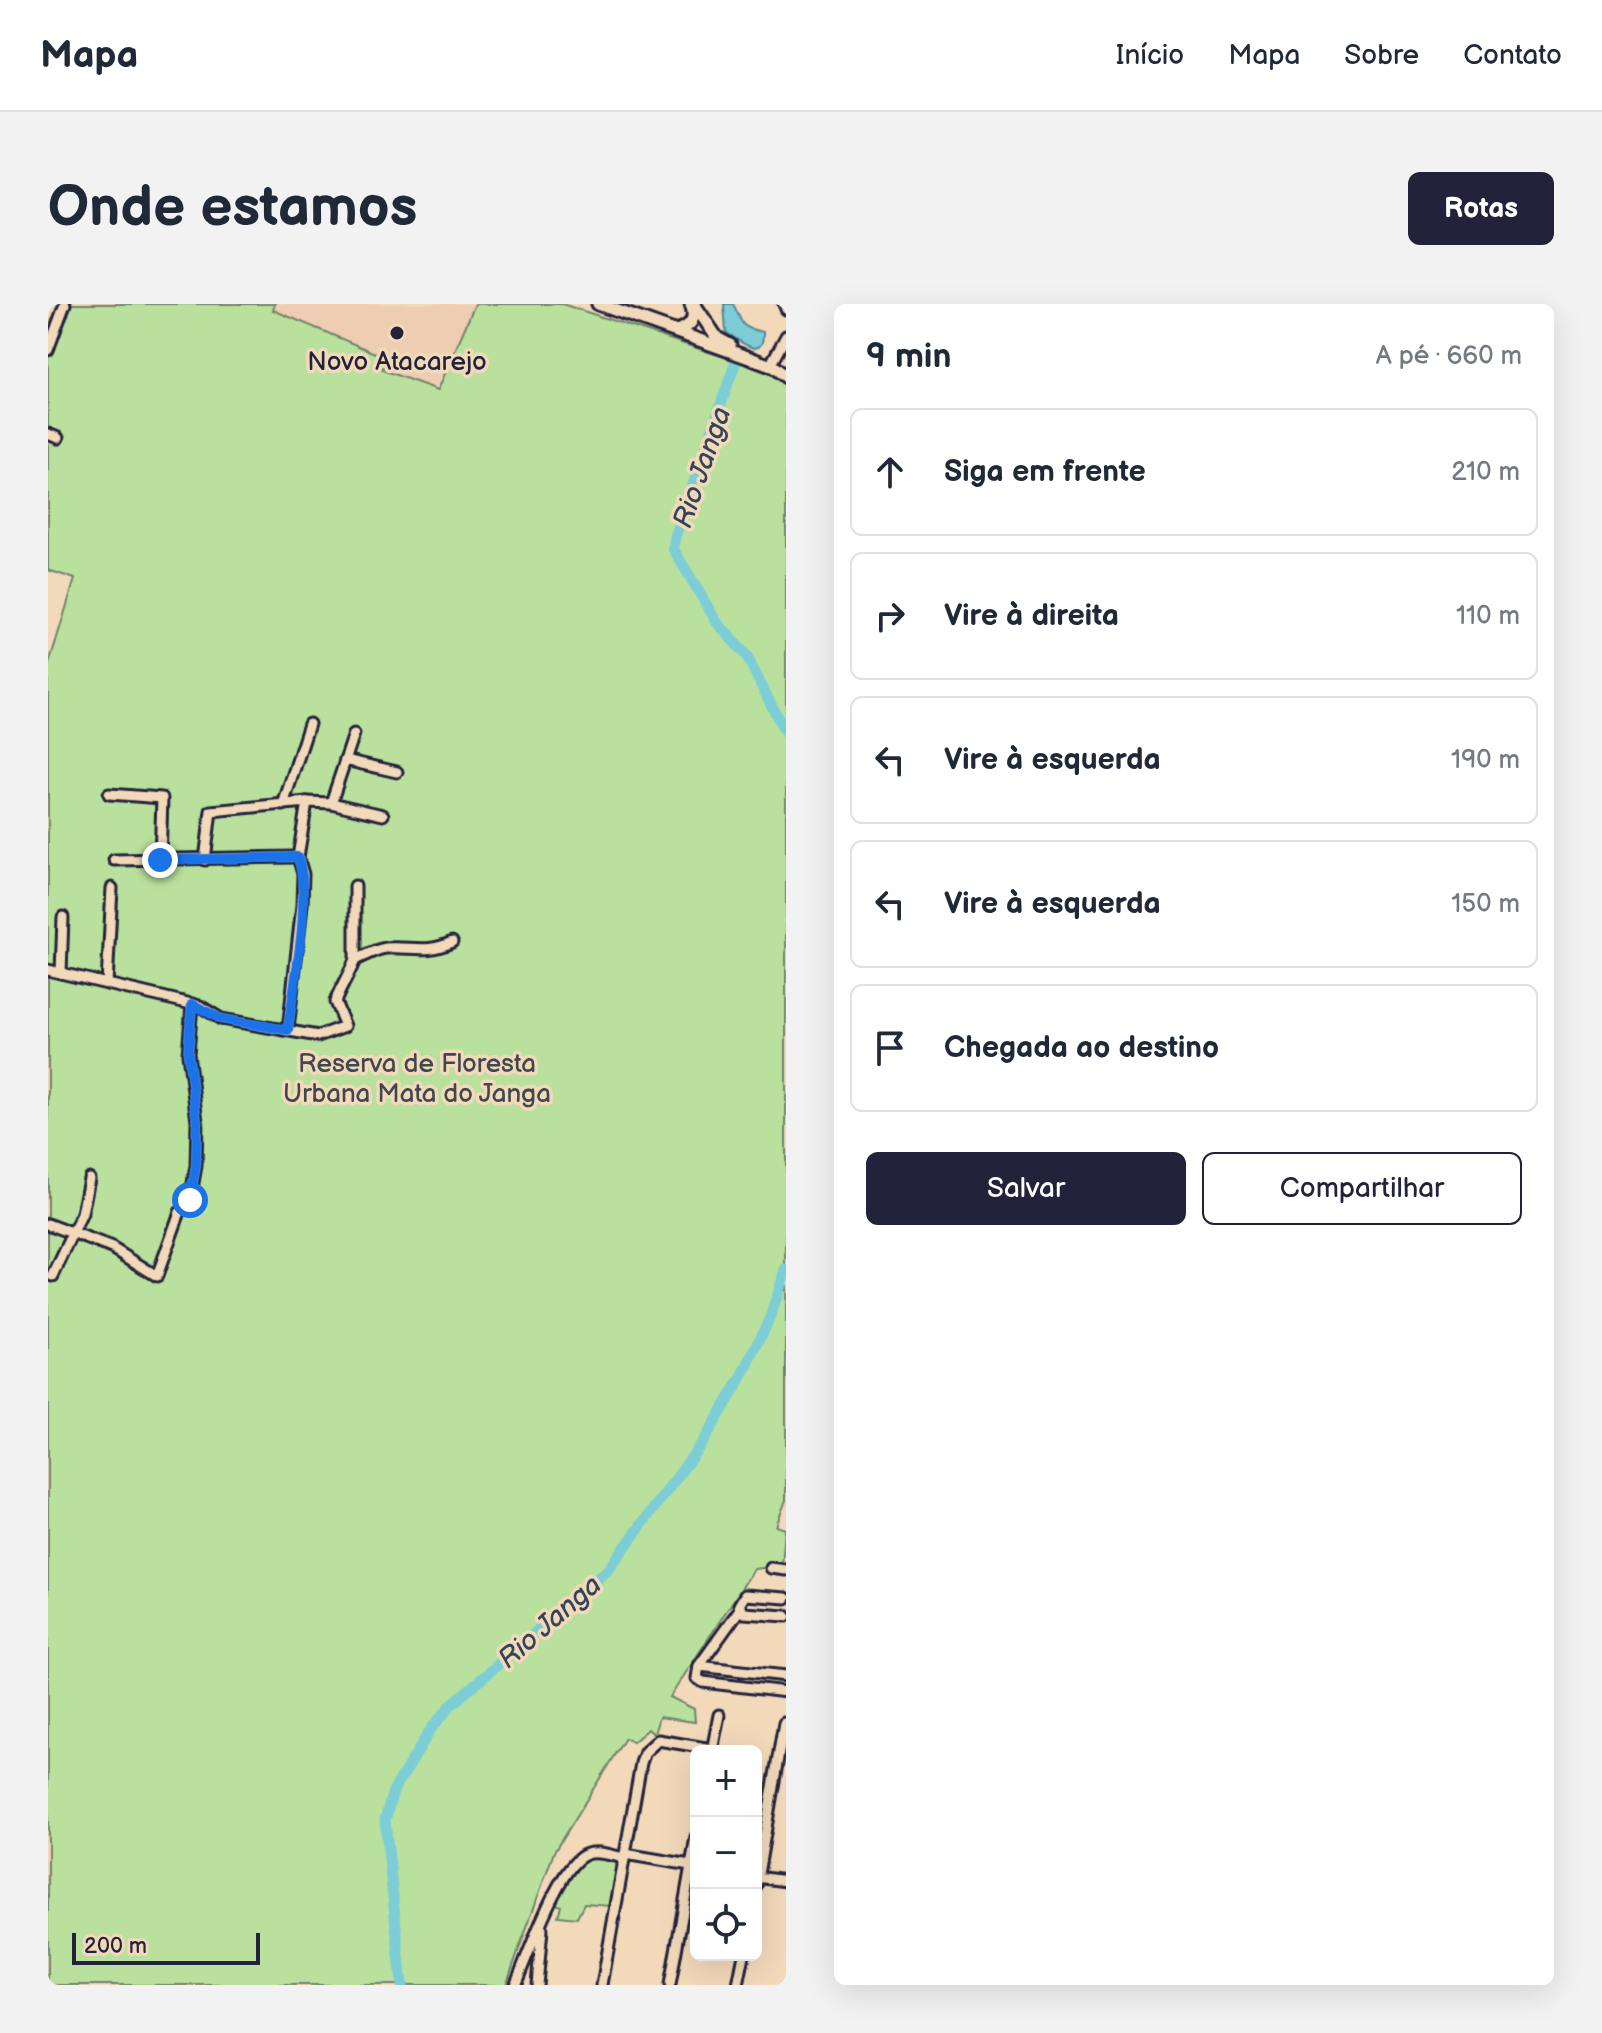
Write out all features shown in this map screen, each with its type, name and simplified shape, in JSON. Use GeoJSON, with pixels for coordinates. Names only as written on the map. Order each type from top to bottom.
{"type":"FeatureCollection","features":[{"type":"Feature","properties":{"kind":"main road"},"geometry":{"type":"LineString","coordinates":[[598,304],[747,357],[778,364]]}},
{"type":"Feature","properties":{"kind":"main road"},"geometry":{"type":"LineString","coordinates":[[676,331],[692,322],[693,304]]}},
{"type":"Feature","properties":{"kind":"main road"},"geometry":{"type":"LineString","coordinates":[[693,304],[717,338],[778,364],[786,377]]}},
{"type":"Feature","properties":{"kind":"street"},"geometry":{"type":"LineString","coordinates":[[48,350],[65,304]]}},
{"type":"Feature","properties":{"kind":"street"},"geometry":{"type":"LineString","coordinates":[[778,364],[786,336]]}},
{"type":"Feature","properties":{"kind":"street"},"geometry":{"type":"LineString","coordinates":[[283,805],[309,724]]}},
{"type":"Feature","properties":{"kind":"street"},"geometry":{"type":"LineString","coordinates":[[331,803],[354,734]]}},
{"type":"Feature","properties":{"kind":"street"},"geometry":{"type":"LineString","coordinates":[[345,760],[397,772]]}},
{"type":"Feature","properties":{"kind":"street"},"geometry":{"type":"LineString","coordinates":[[109,794],[162,798],[160,860]]}},
{"type":"Feature","properties":{"kind":"street"},"geometry":{"type":"LineString","coordinates":[[288,1030],[302,905],[303,874],[298,857],[307,802]]}},
{"type":"Feature","properties":{"kind":"street"},"geometry":{"type":"LineString","coordinates":[[205,860],[211,811],[307,802],[331,803],[383,815]]}},
{"type":"Feature","properties":{"kind":"street"},"geometry":{"type":"LineString","coordinates":[[114,860],[298,857]]}},
{"type":"Feature","properties":{"kind":"street"},"geometry":{"type":"LineString","coordinates":[[48,970],[192,1004],[221,1019],[318,1036],[345,1026],[335,1002],[355,960],[355,886]]}},
{"type":"Feature","properties":{"kind":"street"},"geometry":{"type":"LineString","coordinates":[[107,984],[112,888]]}},
{"type":"Feature","properties":{"kind":"street"},"geometry":{"type":"LineString","coordinates":[[61,973],[63,917]]}},
{"type":"Feature","properties":{"kind":"street"},"geometry":{"type":"LineString","coordinates":[[355,960],[385,948],[410,951],[440,948],[452,942]]}},
{"type":"Feature","properties":{"kind":"street"},"geometry":{"type":"LineString","coordinates":[[190,1200],[196,1166],[197,1121],[188,1054],[192,1004]]}},
{"type":"Feature","properties":{"kind":"street"},"geometry":{"type":"LineString","coordinates":[[53,1276],[82,1214],[89,1178]]}},
{"type":"Feature","properties":{"kind":"street"},"geometry":{"type":"LineString","coordinates":[[48,1224],[112,1248],[157,1276],[180,1212]]}},
{"type":"Feature","properties":{"kind":"street"},"geometry":{"type":"LineString","coordinates":[[771,1568],[786,1570]]}},
{"type":"Feature","properties":{"kind":"street"},"geometry":{"type":"LineString","coordinates":[[742,1611],[740,1602],[745,1595],[786,1598]]}},
{"type":"Feature","properties":{"kind":"street"},"geometry":{"type":"LineString","coordinates":[[742,1611],[786,1616]]}},
{"type":"Feature","properties":{"kind":"street"},"geometry":{"type":"LineString","coordinates":[[699,1666],[786,1677],[785,1691],[699,1681],[695,1675],[699,1666],[742,1611]]}},
{"type":"Feature","properties":{"kind":"street"},"geometry":{"type":"LineString","coordinates":[[713,1745],[719,1715]]}},
{"type":"Feature","properties":{"kind":"street"},"geometry":{"type":"LineString","coordinates":[[762,1851],[784,1723]]}},
{"type":"Feature","properties":{"kind":"street"},"geometry":{"type":"LineString","coordinates":[[602,1985],[641,1763],[652,1743],[668,1740],[690,1745]]}},
{"type":"Feature","properties":{"kind":"street"},"geometry":{"type":"LineString","coordinates":[[515,1985],[565,1872],[579,1857],[592,1853],[690,1866]]}},
{"type":"Feature","properties":{"kind":"street"},"geometry":{"type":"LineString","coordinates":[[762,1880],[786,1881]]}},
{"type":"Feature","properties":{"kind":"street"},"geometry":{"type":"LineString","coordinates":[[670,1985],[690,1882]]}},
{"type":"Feature","properties":{"kind":"street"},"geometry":{"type":"LineString","coordinates":[[537,1985],[542,1923]]}},
{"type":"Feature","properties":{"kind":"street"},"geometry":{"type":"LineString","coordinates":[[738,1985],[743,1961]]}},
{"type":"Feature","properties":{"kind":"shaded area"},"geometry":{"type":"Polygon","coordinates":[[[275,304],[475,304],[438,390],[382,369],[386,358],[272,310],[275,304]]]}},
{"type":"Feature","properties":{"kind":"green space","name":"Reserva de Floresta Urbana Mata do Janga"},"geometry":{"type":"Polygon","coordinates":[[[70,304],[275,304],[273,310],[387,358],[382,370],[438,390],[475,304],[562,304],[736,361],[781,378],[786,387],[786,1500],[776,1526],[785,1529],[782,1566],[754,1569],[670,1697],[694,1709],[695,1722],[659,1717],[654,1734],[648,1729],[633,1742],[625,1738],[554,1852],[506,1985],[48,1985],[48,667],[75,579],[48,570],[48,358],[70,304]]]}},
{"type":"Feature","properties":{"kind":"green space"},"geometry":{"type":"Polygon","coordinates":[[[590,1856],[621,1861],[611,1906],[584,1904],[577,1918],[558,1916],[561,1906],[554,1903],[570,1869],[590,1856]]]}},
{"type":"Feature","properties":{"kind":"water"},"geometry":{"type":"Polygon","coordinates":[[[724,304],[733,304],[745,326],[763,332],[759,346],[749,346],[726,333],[724,304]]]}},
{"type":"Feature","properties":{"kind":"waterway","name":"Rio Janga"},"geometry":{"type":"LineString","coordinates":[[736,361],[673,548],[716,621],[746,655],[786,734]]}},
{"type":"Feature","properties":{"kind":"waterway","name":"Rio Janga"},"geometry":{"type":"LineString","coordinates":[[402,1985],[385,1820],[393,1791],[431,1729],[451,1705],[609,1569],[705,1439],[742,1377],[770,1317],[786,1270]]}},
{"type":"Feature","properties":{"kind":"place","name":"Novo Atacarejo"},"geometry":{"type":"Point","coordinates":[397,333]}},
{"type":"Feature","properties":{"kind":"route"},"geometry":{"type":"LineString","coordinates":[[160,860],[298,857],[303,874],[299,949],[288,1030],[221,1019],[192,1004],[188,1054],[197,1121],[196,1166],[190,1200]]}}]}
